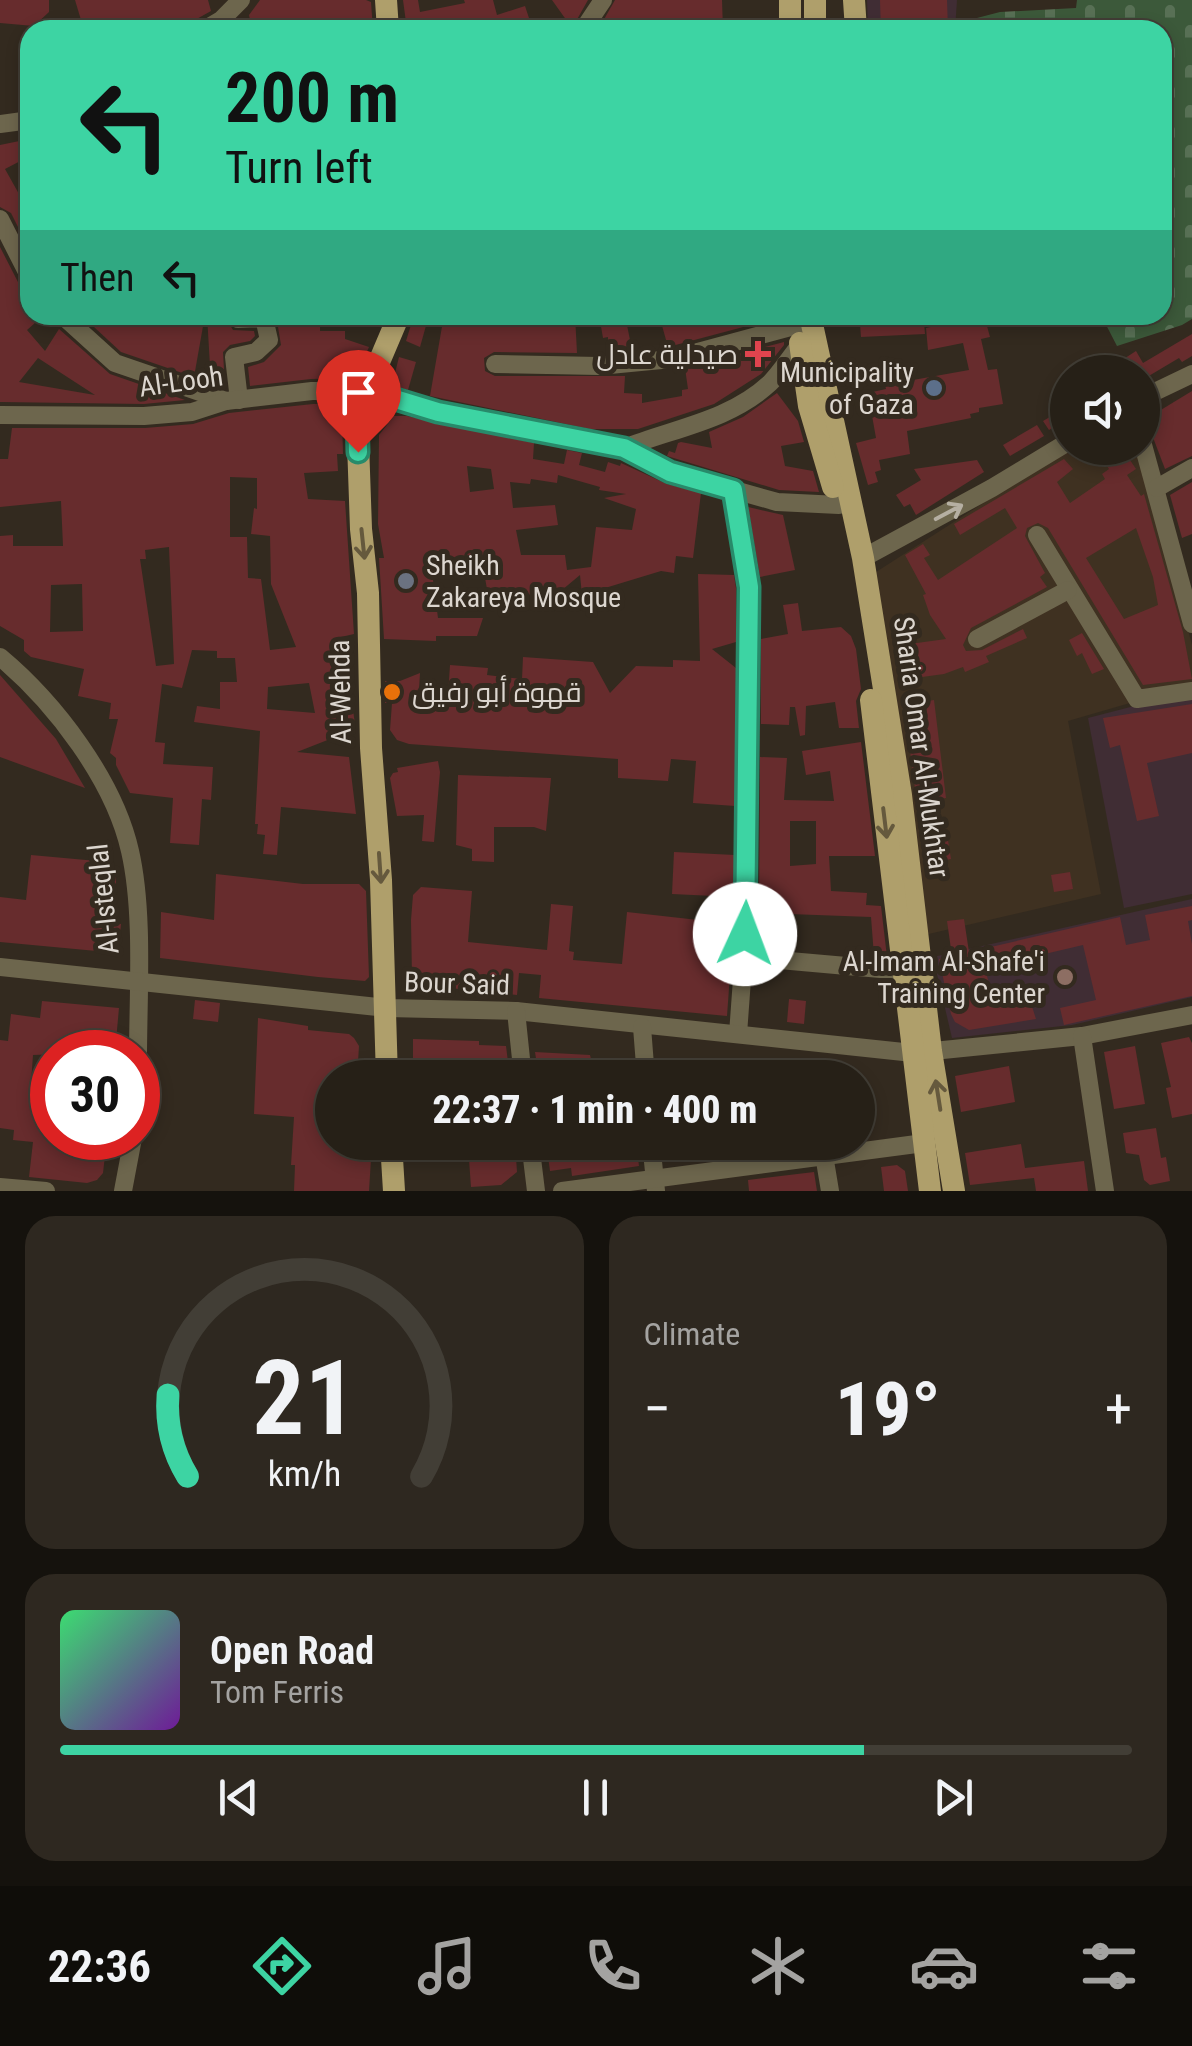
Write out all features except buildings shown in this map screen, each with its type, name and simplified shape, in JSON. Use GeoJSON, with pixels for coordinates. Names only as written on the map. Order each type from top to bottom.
{"type":"FeatureCollection","features":[{"type":"Feature","properties":{"kind":"main road","name":"Al-Wehda"},"geometry":{"type":"LineString","coordinates":[[387,1060],[357,414],[395,325]]}},
{"type":"Feature","properties":{"kind":"main road","name":"Sharia Omar Al-Mukhtar"},"geometry":{"type":"LineString","coordinates":[[801,325],[809,406],[851,559],[868,669],[902,971],[954,1191]]}},
{"type":"Feature","properties":{"kind":"main road","name":"Sharia Omar Al-Mukhtar"},"geometry":{"type":"LineString","coordinates":[[801,325],[863,558],[901,795],[930,1191]]}},
{"type":"Feature","properties":{"kind":"main road"},"geometry":{"type":"LineString","coordinates":[[392,1160],[394,1191]]}},
{"type":"Feature","properties":{"kind":"street"},"geometry":{"type":"LineString","coordinates":[[0,219],[20,258]]}},
{"type":"Feature","properties":{"kind":"street"},"geometry":{"type":"LineString","coordinates":[[73,325],[115,364],[233,401],[234,358],[256,352],[269,340],[266,325]]}},
{"type":"Feature","properties":{"kind":"street"},"geometry":{"type":"LineString","coordinates":[[495,364],[599,366],[672,359],[801,325]]}},
{"type":"Feature","properties":{"kind":"street"},"geometry":{"type":"LineString","coordinates":[[624,448],[712,420],[743,403],[771,382],[801,325]]}},
{"type":"Feature","properties":{"kind":"street"},"geometry":{"type":"LineString","coordinates":[[1160,389],[1192,374]]}},
{"type":"Feature","properties":{"kind":"street","name":"Al-Looh"},"geometry":{"type":"LineString","coordinates":[[0,416],[144,416],[192,412],[233,401],[312,391],[369,391],[438,412],[624,448]]}},
{"type":"Feature","properties":{"kind":"street"},"geometry":{"type":"LineString","coordinates":[[624,448],[670,472],[776,502],[838,505]]}},
{"type":"Feature","properties":{"kind":"street"},"geometry":{"type":"LineString","coordinates":[[863,558],[1050,453]]}},
{"type":"Feature","properties":{"kind":"street"},"geometry":{"type":"LineString","coordinates":[[1150,465],[1192,624]]}},
{"type":"Feature","properties":{"kind":"street"},"geometry":{"type":"LineString","coordinates":[[1157,488],[1192,468]]}},
{"type":"Feature","properties":{"kind":"street"},"geometry":{"type":"LineString","coordinates":[[733,490],[749,587],[744,957],[738,1034]]}},
{"type":"Feature","properties":{"kind":"street"},"geometry":{"type":"LineString","coordinates":[[1036,534],[1137,699],[1192,691]]}},
{"type":"Feature","properties":{"kind":"street"},"geometry":{"type":"LineString","coordinates":[[977,639],[1068,590]]}},
{"type":"Feature","properties":{"kind":"street","name":"Al-Isteqlal"},"geometry":{"type":"LineString","coordinates":[[0,658],[66,726],[125,829],[132,856],[138,1030]]}},
{"type":"Feature","properties":{"kind":"street"},"geometry":{"type":"LineString","coordinates":[[744,957],[902,971]]}},
{"type":"Feature","properties":{"kind":"street","name":"Bour Said"},"geometry":{"type":"LineString","coordinates":[[0,968],[387,1008],[516,1011],[642,1027],[922,1052],[1082,1036],[1192,1015]]}},
{"type":"Feature","properties":{"kind":"street"},"geometry":{"type":"LineString","coordinates":[[516,1011],[521,1060]]}},
{"type":"Feature","properties":{"kind":"street"},"geometry":{"type":"LineString","coordinates":[[642,1027],[645,1060]]}},
{"type":"Feature","properties":{"kind":"street"},"geometry":{"type":"LineString","coordinates":[[1082,1036],[1105,1191]]}},
{"type":"Feature","properties":{"kind":"street"},"geometry":{"type":"LineString","coordinates":[[875,1149],[924,1143]]}},
{"type":"Feature","properties":{"kind":"street"},"geometry":{"type":"LineString","coordinates":[[123,1191],[129,1160]]}},
{"type":"Feature","properties":{"kind":"street"},"geometry":{"type":"LineString","coordinates":[[532,1160],[536,1191]]}},
{"type":"Feature","properties":{"kind":"street"},"geometry":{"type":"LineString","coordinates":[[562,1191],[655,1184],[800,1160]]}},
{"type":"Feature","properties":{"kind":"street"},"geometry":{"type":"LineString","coordinates":[[825,1160],[830,1191]]}},
{"type":"Feature","properties":{"kind":"street"},"geometry":{"type":"LineString","coordinates":[[0,1186],[46,1191]]}},
{"type":"Feature","properties":{"kind":"shaded area"},"geometry":{"type":"Polygon","coordinates":[[[867,0],[957,0],[956,20],[868,20],[867,0]]]}},
{"type":"Feature","properties":{"kind":"shaded area"},"geometry":{"type":"Polygon","coordinates":[[[1050,460],[1050,465],[1144,465],[1192,645],[1192,685],[1068,721],[1101,894],[920,936],[859,583],[1050,460]]]}},
{"type":"Feature","properties":{"kind":"shaded area"},"geometry":{"type":"Polygon","coordinates":[[[1192,691],[1192,894],[1124,908],[1088,718],[1192,691]]]}},
{"type":"Feature","properties":{"kind":"shaded area","name":"Al-Imam Al-Shafe'i Training Center"},"geometry":{"type":"Polygon","coordinates":[[[1192,899],[1192,997],[1072,1025],[952,1038],[933,957],[1192,899]]]}},
{"type":"Feature","properties":{"kind":"green space"},"geometry":{"type":"Polygon","coordinates":[[[1077,0],[1192,0],[1192,319],[1117,346],[1106,325],[1172,325],[1172,20],[977,20],[1000,12],[1076,8],[1077,0]]]}},
{"type":"Feature","properties":{"kind":"place","name":"صيدلية عادل"},"geometry":{"type":"Point","coordinates":[758,354]}},
{"type":"Feature","properties":{"kind":"place","name":"Municipality of Gaza"},"geometry":{"type":"Point","coordinates":[934,388]}},
{"type":"Feature","properties":{"kind":"place","name":"Sheikh Zakareya Mosque"},"geometry":{"type":"Point","coordinates":[406,581]}},
{"type":"Feature","properties":{"kind":"place","name":"قهوة أبو رفيق"},"geometry":{"type":"Point","coordinates":[392,692]}},
{"type":"Feature","properties":{"kind":"place","name":"Al-Imam Al-Shafe'i Training Center"},"geometry":{"type":"Point","coordinates":[1065,977]}},
{"type":"Feature","properties":{"kind":"route"},"geometry":{"type":"LineString","coordinates":[[358,452],[357,414],[369,391],[438,412],[624,448],[670,472],[733,490],[749,587],[745,934]]}}]}
